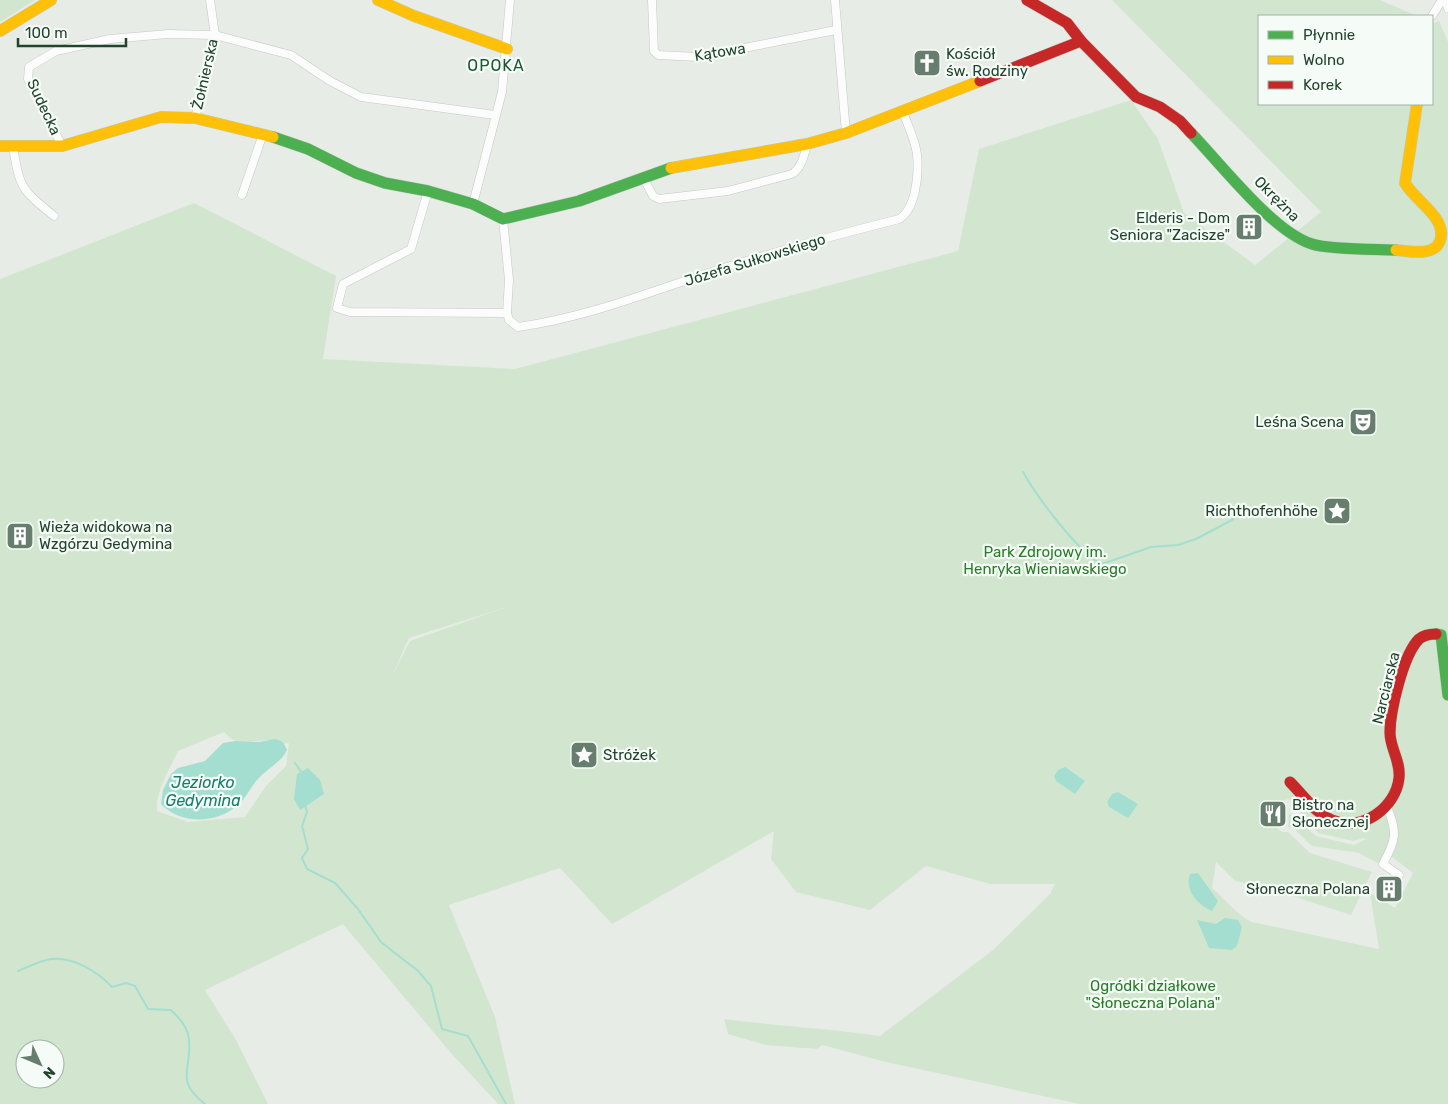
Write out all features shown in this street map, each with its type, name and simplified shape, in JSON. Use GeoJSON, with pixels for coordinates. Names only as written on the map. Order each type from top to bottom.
{"type":"FeatureCollection","features":[{"type":"Feature","properties":{"kind":"street"},"geometry":{"type":"LineString","coordinates":[[0,31],[51,0]]}},
{"type":"Feature","properties":{"kind":"street","name":"Żołnierska"},"geometry":{"type":"LineString","coordinates":[[195,118],[210,63],[214,35],[210,0]]}},
{"type":"Feature","properties":{"kind":"street"},"geometry":{"type":"LineString","coordinates":[[378,0],[414,16],[507,49]]}},
{"type":"Feature","properties":{"kind":"street"},"geometry":{"type":"LineString","coordinates":[[473,204],[502,92],[510,0]]}},
{"type":"Feature","properties":{"kind":"street","name":"Kątowa"},"geometry":{"type":"LineString","coordinates":[[652,0],[654,51],[658,55],[698,57],[836,30]]}},
{"type":"Feature","properties":{"kind":"street"},"geometry":{"type":"LineString","coordinates":[[835,0],[846,132]]}},
{"type":"Feature","properties":{"kind":"street"},"geometry":{"type":"LineString","coordinates":[[0,146],[62,146],[91,139],[142,121],[161,117],[195,118],[263,134],[308,149],[356,173],[385,183],[428,191],[473,204],[503,218],[579,201],[675,167],[807,144],[903,111],[1081,41],[1067,23],[1027,0]]}},
{"type":"Feature","properties":{"kind":"street"},"geometry":{"type":"LineString","coordinates":[[1433,15],[1443,0],[1448,8]]}},
{"type":"Feature","properties":{"kind":"street","name":"Sudecka"},"geometry":{"type":"LineString","coordinates":[[62,146],[28,79],[29,67],[56,51],[110,39],[159,34],[214,35]]}},
{"type":"Feature","properties":{"kind":"street"},"geometry":{"type":"LineString","coordinates":[[214,35],[291,55],[330,81],[361,97],[495,115]]}},
{"type":"Feature","properties":{"kind":"street","name":"Okrężna"},"geometry":{"type":"LineString","coordinates":[[1081,41],[1136,97],[1176,116],[1276,224],[1306,243],[1326,248],[1355,247],[1423,252],[1432,251],[1439,243],[1442,236],[1439,224],[1405,183],[1417,105]]}},
{"type":"Feature","properties":{"kind":"street","name":"Józefa Sułkowskiego"},"geometry":{"type":"LineString","coordinates":[[507,313],[509,320],[518,327],[570,318],[760,256],[899,219],[906,215],[910,208],[917,179],[918,154],[903,111]]}},
{"type":"Feature","properties":{"kind":"street"},"geometry":{"type":"LineString","coordinates":[[242,195],[263,134]]}},
{"type":"Feature","properties":{"kind":"street"},"geometry":{"type":"LineString","coordinates":[[643,177],[653,196],[659,200],[728,191],[792,174],[804,159],[807,144]]}},
{"type":"Feature","properties":{"kind":"street"},"geometry":{"type":"LineString","coordinates":[[13,147],[19,181],[28,194],[54,216]]}},
{"type":"Feature","properties":{"kind":"street"},"geometry":{"type":"LineString","coordinates":[[428,191],[411,249],[343,284],[337,308],[350,312],[507,313],[509,280],[503,218]]}},
{"type":"Feature","properties":{"kind":"street","name":"Narciarska"},"geometry":{"type":"LineString","coordinates":[[1387,807],[1395,794],[1399,780],[1399,767],[1390,732],[1392,717],[1407,655],[1417,641],[1428,634],[1441,634],[1448,695]]}},
{"type":"Feature","properties":{"kind":"street"},"geometry":{"type":"LineString","coordinates":[[1290,782],[1332,820],[1345,824],[1361,821],[1378,814],[1387,807],[1395,828],[1394,844],[1383,864],[1399,875]]}},
{"type":"Feature","properties":{"kind":"green space"},"geometry":{"type":"Polygon","coordinates":[[[0,0],[35,0],[0,22],[0,0]]]}},
{"type":"Feature","properties":{"kind":"green space","name":"Park Zdrojowy im. Henryka Wieniawskiego"},"geometry":{"type":"Polygon","coordinates":[[[1112,0],[1380,0],[1415,15],[1258,15],[1258,105],[1433,105],[1433,24],[1439,21],[1448,42],[1448,1104],[1080,1104],[886,1062],[822,1045],[817,1049],[766,1045],[728,1034],[724,1019],[880,1036],[993,950],[1050,894],[1055,884],[990,884],[926,866],[870,910],[796,892],[771,859],[774,831],[612,924],[560,868],[449,905],[495,1017],[515,1104],[498,1104],[450,1052],[343,924],[205,990],[236,1040],[268,1104],[0,1104],[0,279],[194,203],[336,276],[323,359],[515,369],[958,251],[979,149],[1131,100],[1158,139],[1184,213],[1255,265],[1321,212],[1112,0]],[[510,606],[409,638],[392,676],[410,641],[510,606]],[[224,732],[178,751],[161,788],[157,811],[188,822],[245,817],[266,786],[286,766],[289,743],[284,744],[275,740],[243,742],[232,739],[224,732]],[[1289,799],[1264,805],[1263,815],[1282,832],[1288,832],[1310,853],[1372,872],[1351,915],[1268,888],[1235,881],[1216,862],[1212,888],[1236,911],[1252,922],[1379,949],[1370,893],[1395,908],[1413,873],[1387,853],[1379,864],[1359,853],[1312,846],[1294,829],[1288,827],[1289,813],[1316,836],[1354,845],[1366,839],[1353,841],[1318,833],[1289,799]]]}},
{"type":"Feature","properties":{"kind":"water","name":"Jeziorko Gedymina"},"geometry":{"type":"Polygon","coordinates":[[[275,739],[285,745],[287,750],[285,754],[260,776],[241,802],[229,811],[210,819],[189,819],[169,811],[161,804],[163,790],[171,774],[178,768],[205,761],[223,743],[235,741],[259,742],[275,739]]]}},
{"type":"Feature","properties":{"kind":"water"},"geometry":{"type":"Polygon","coordinates":[[[1065,767],[1085,781],[1075,794],[1056,781],[1054,776],[1058,770],[1065,767]]]}},
{"type":"Feature","properties":{"kind":"water"},"geometry":{"type":"Polygon","coordinates":[[[308,768],[320,780],[324,794],[300,810],[294,799],[297,774],[308,768]]]}},
{"type":"Feature","properties":{"kind":"water"},"geometry":{"type":"Polygon","coordinates":[[[1118,792],[1138,804],[1128,818],[1109,807],[1107,802],[1112,794],[1118,792]]]}},
{"type":"Feature","properties":{"kind":"water"},"geometry":{"type":"Polygon","coordinates":[[[1198,873],[1218,901],[1212,911],[1197,901],[1189,886],[1190,874],[1198,873]]]}},
{"type":"Feature","properties":{"kind":"water"},"geometry":{"type":"Polygon","coordinates":[[[1225,918],[1238,920],[1242,927],[1237,946],[1232,950],[1209,948],[1197,920],[1216,924],[1225,918]]]}},
{"type":"Feature","properties":{"kind":"waterway"},"geometry":{"type":"LineString","coordinates":[[1023,472],[1037,495],[1070,536],[1092,558],[1102,564],[1151,547],[1178,545],[1196,539],[1232,520],[1244,509]]}},
{"type":"Feature","properties":{"kind":"waterway"},"geometry":{"type":"LineString","coordinates":[[295,763],[302,773]]}},
{"type":"Feature","properties":{"kind":"waterway"},"geometry":{"type":"LineString","coordinates":[[305,805],[307,812],[302,826],[308,849],[302,858],[307,869],[335,883],[358,909],[381,942],[418,971],[431,986],[442,1029],[468,1036],[506,1104]]}},
{"type":"Feature","properties":{"kind":"waterway"},"geometry":{"type":"LineString","coordinates":[[18,971],[52,959],[69,960],[93,971],[112,987],[126,983],[135,986],[148,1009],[171,1010],[183,1023],[188,1035],[187,1081],[196,1096],[205,1104]]}},
{"type":"Feature","properties":{"kind":"traffic: fast"},"geometry":{"type":"LineString","coordinates":[[1191,133],[1264,212],[1297,237],[1320,246],[1396,250]]}},
{"type":"Feature","properties":{"kind":"traffic: fast"},"geometry":{"type":"LineString","coordinates":[[273,137],[308,149],[356,173],[385,183],[428,191],[473,204],[503,219],[579,201],[671,168]]}},
{"type":"Feature","properties":{"kind":"traffic: fast"},"geometry":{"type":"LineString","coordinates":[[1436,634],[1441,635],[1448,695]]}},
{"type":"Feature","properties":{"kind":"traffic: slow"},"geometry":{"type":"LineString","coordinates":[[0,31],[51,0]]}},
{"type":"Feature","properties":{"kind":"traffic: slow"},"geometry":{"type":"LineString","coordinates":[[378,0],[414,16],[507,49]]}},
{"type":"Feature","properties":{"kind":"traffic: slow"},"geometry":{"type":"LineString","coordinates":[[671,168],[807,144],[846,133],[980,81]]}},
{"type":"Feature","properties":{"kind":"traffic: slow"},"geometry":{"type":"LineString","coordinates":[[1396,250],[1427,251],[1437,246],[1440,241],[1441,233],[1435,217],[1405,183],[1417,105]]}},
{"type":"Feature","properties":{"kind":"traffic: slow"},"geometry":{"type":"LineString","coordinates":[[0,146],[62,146],[161,117],[195,118],[273,137]]}},
{"type":"Feature","properties":{"kind":"traffic: jam"},"geometry":{"type":"LineString","coordinates":[[1027,0],[1067,23],[1081,41],[1136,97],[1160,107],[1180,121],[1191,133]]}},
{"type":"Feature","properties":{"kind":"traffic: jam"},"geometry":{"type":"LineString","coordinates":[[980,81],[1081,41]]}},
{"type":"Feature","properties":{"kind":"traffic: jam"},"geometry":{"type":"LineString","coordinates":[[1290,782],[1320,813],[1332,820],[1354,823],[1365,820],[1384,808],[1391,799],[1399,778],[1390,733],[1392,711],[1403,670],[1413,647],[1419,639],[1427,635],[1436,634]]}},
{"type":"Feature","properties":{"kind":"place","name":"Kościół św. Rodziny"},"geometry":{"type":"Point","coordinates":[927,63]}},
{"type":"Feature","properties":{"kind":"place","name":"Elderis - Dom Seniora \"Zacisze\""},"geometry":{"type":"Point","coordinates":[1249,227]}},
{"type":"Feature","properties":{"kind":"place","name":"Leśna Scena"},"geometry":{"type":"Point","coordinates":[1363,422]}},
{"type":"Feature","properties":{"kind":"place","name":"Richthofenhöhe"},"geometry":{"type":"Point","coordinates":[1337,511]}},
{"type":"Feature","properties":{"kind":"place","name":"Wieża widokowa na Wzgórzu Gedymina"},"geometry":{"type":"Point","coordinates":[20,536]}},
{"type":"Feature","properties":{"kind":"place","name":"Stróżek"},"geometry":{"type":"Point","coordinates":[584,755]}},
{"type":"Feature","properties":{"kind":"place","name":"Bistro na Słonecznej"},"geometry":{"type":"Point","coordinates":[1273,814]}},
{"type":"Feature","properties":{"kind":"place","name":"Słoneczna Polana"},"geometry":{"type":"Point","coordinates":[1389,889]}},
{"type":"Feature","properties":{"kind":"district","name":"OPOKA"},"geometry":{"type":"Point","coordinates":[496,65]}},
{"type":"Feature","properties":{"kind":"park label","name":"Ogródki działkowe \"Słoneczna Polana\""},"geometry":{"type":"Point","coordinates":[1153,994]}}]}
